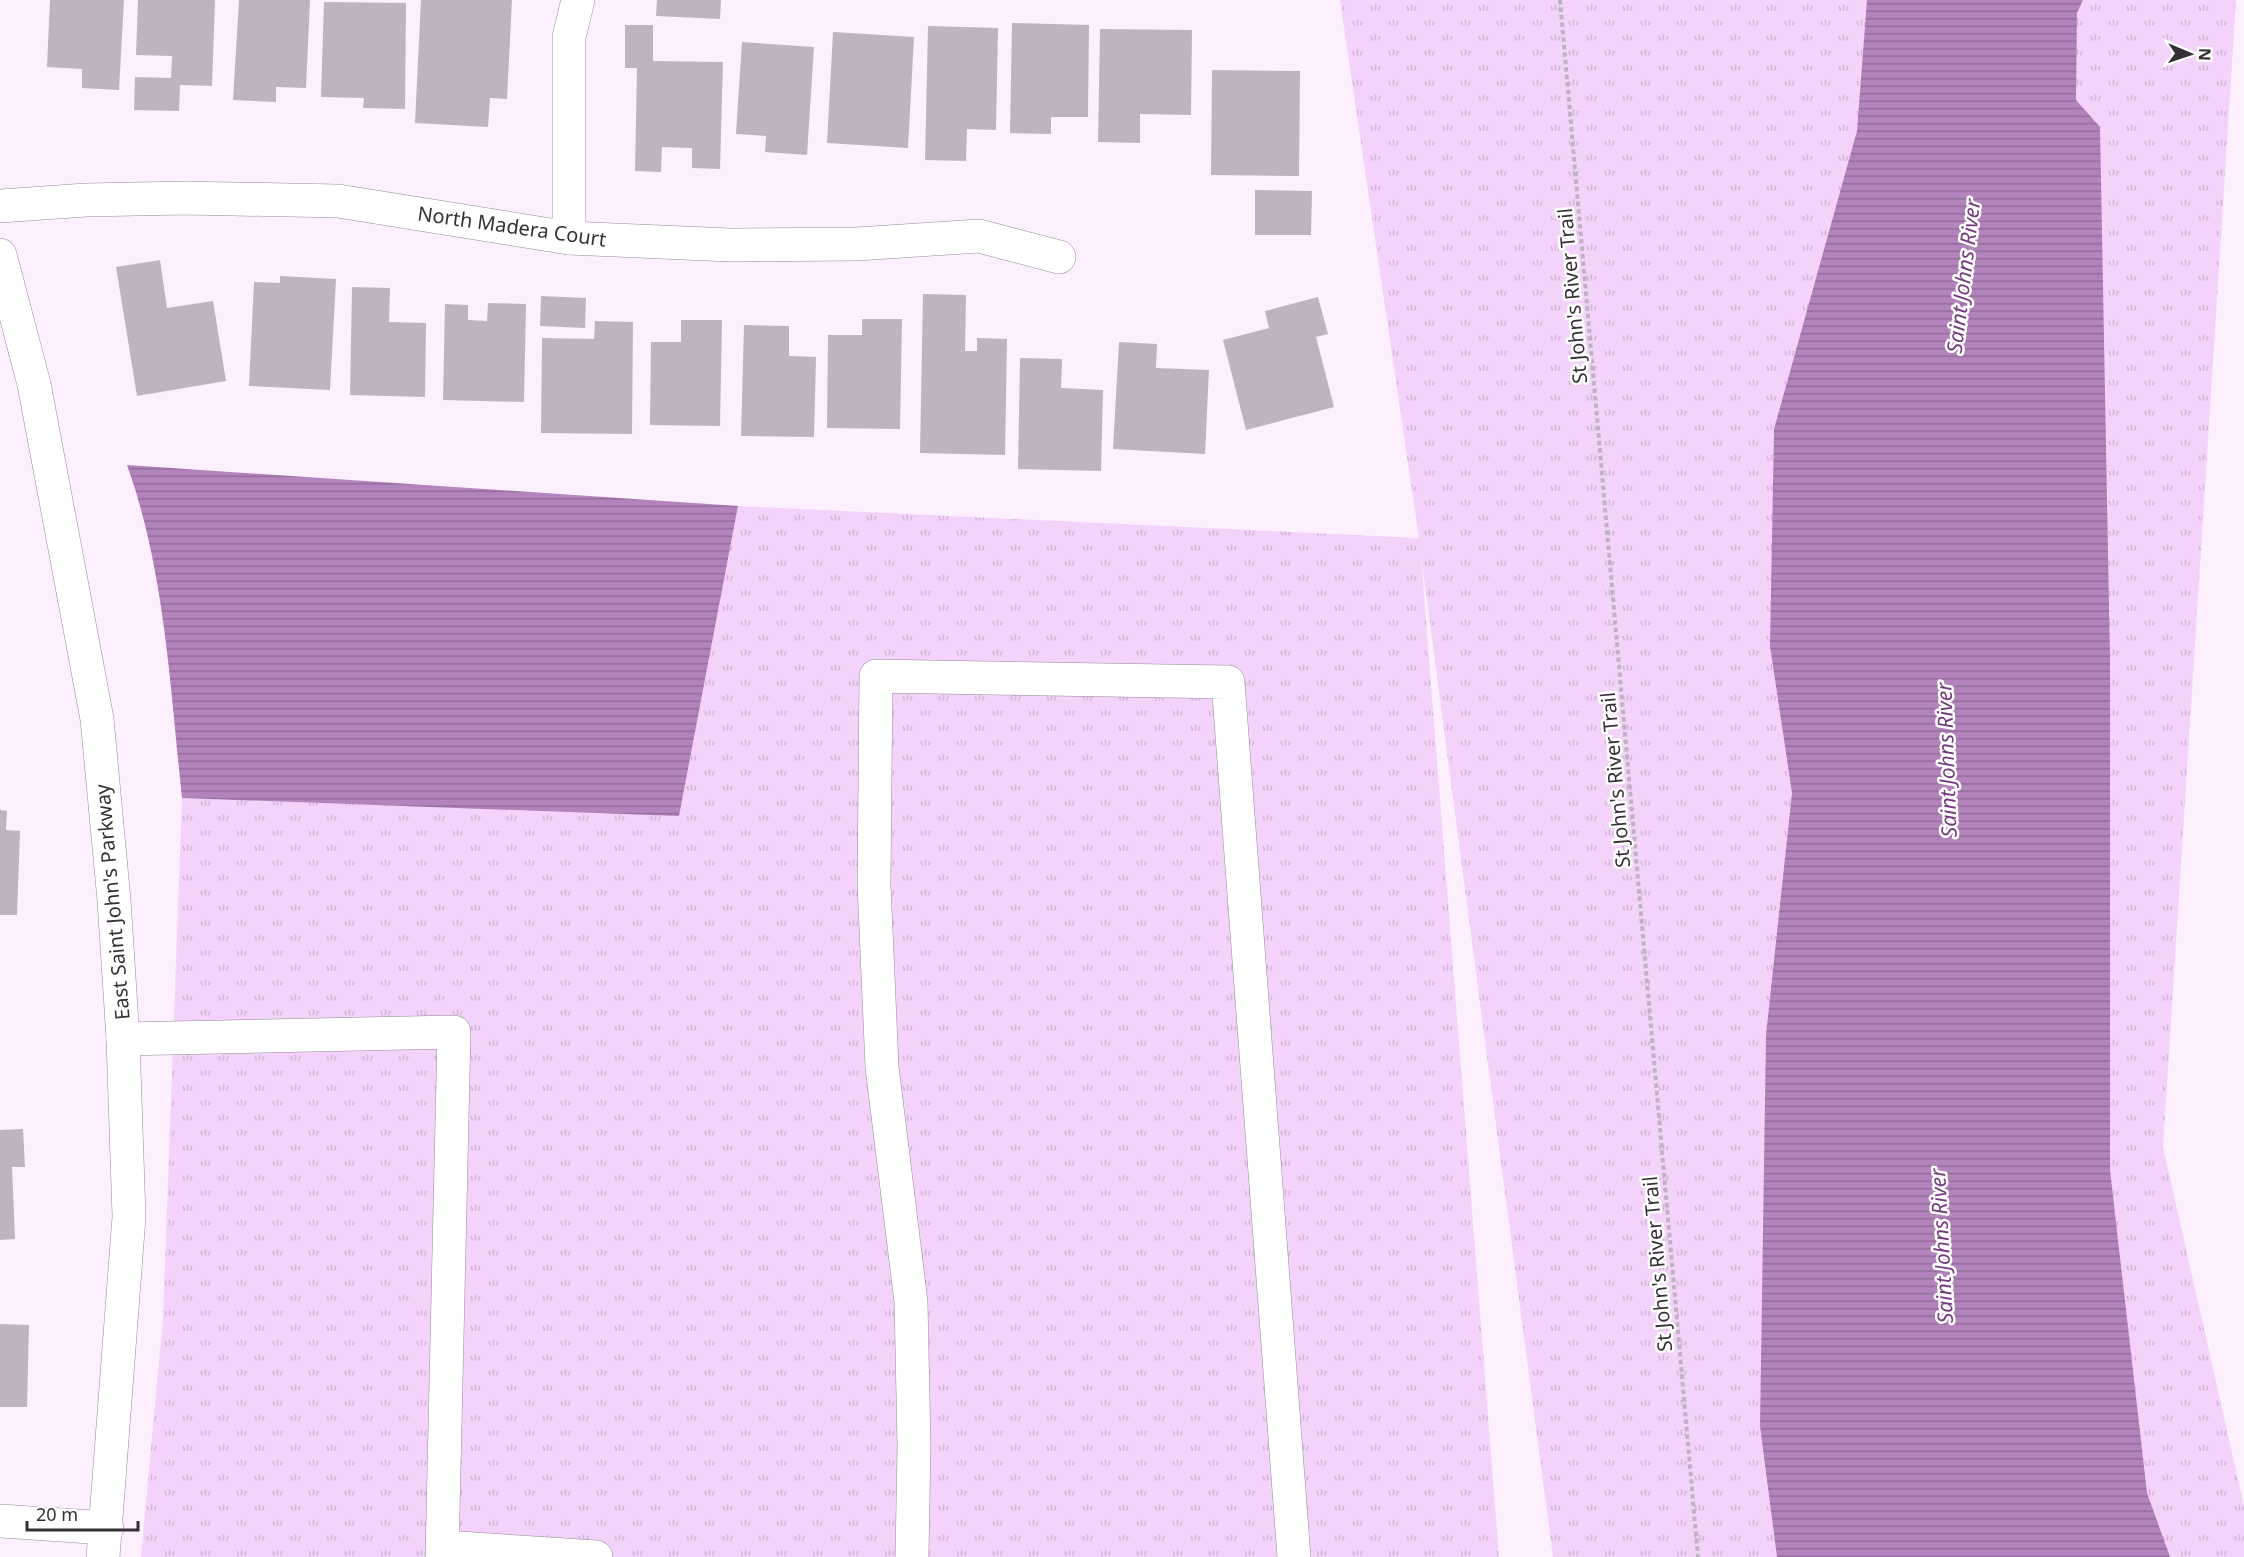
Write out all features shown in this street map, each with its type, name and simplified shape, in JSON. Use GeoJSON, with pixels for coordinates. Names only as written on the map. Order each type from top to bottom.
{"type":"FeatureCollection","features":[{"type":"Feature","properties":{"kind":"street"},"geometry":{"type":"LineString","coordinates":[[569,238],[569,37],[578,0]]}},
{"type":"Feature","properties":{"kind":"street","name":"North Madera Court"},"geometry":{"type":"LineString","coordinates":[[0,206],[86,200],[174,198],[338,201],[569,238],[730,245],[834,245],[979,236],[1059,256]]}},
{"type":"Feature","properties":{"kind":"street","name":"East Saint John's Parkway"},"geometry":{"type":"LineString","coordinates":[[0,255],[34,384],[97,719],[114,900],[123,1039],[129,1217],[105,1543]]}},
{"type":"Feature","properties":{"kind":"street"},"geometry":{"type":"LineString","coordinates":[[912,1557],[914,1444],[911,1302],[882,1067],[874,895],[876,676],[1228,682],[1294,1557]]}},
{"type":"Feature","properties":{"kind":"street"},"geometry":{"type":"LineString","coordinates":[[123,1039],[454,1032],[443,1552],[596,1557]]}},
{"type":"Feature","properties":{"kind":"street"},"geometry":{"type":"LineString","coordinates":[[0,1521],[105,1543]]}},
{"type":"Feature","properties":{"kind":"path","name":"St John's River Trail"},"geometry":{"type":"LineString","coordinates":[[1560,0],[1698,1557]]}},
{"type":"Feature","properties":{"kind":"green space"},"geometry":{"type":"Polygon","coordinates":[[[1340,0],[2236,0],[2163,1147],[2244,1506],[2244,1557],[1553,1557],[1421,555],[1499,1557],[141,1557],[163,1318],[182,798],[679,815],[738,506],[1419,538],[1340,0]]]}},
{"type":"Feature","properties":{"kind":"water","name":"Saint Johns River"},"geometry":{"type":"Polygon","coordinates":[[[1867,0],[2083,0],[2077,13],[2076,100],[2100,127],[2110,658],[2110,1170],[2147,1493],[2170,1557],[1777,1557],[1760,1426],[1766,1035],[1792,793],[1770,646],[1774,429],[1857,131],[1867,0]]]}},
{"type":"Feature","properties":{"kind":"water"},"geometry":{"type":"Polygon","coordinates":[[[127,465],[738,506],[679,816],[182,798],[158,588],[140,505],[127,465]]]}},
{"type":"Feature","properties":{"kind":"building"},"geometry":{"type":"Polygon","coordinates":[[[50,0],[124,0],[119,90],[82,88],[82,69],[47,67],[50,0]]]}},
{"type":"Feature","properties":{"kind":"building"},"geometry":{"type":"Polygon","coordinates":[[[138,0],[215,0],[212,86],[180,85],[179,111],[134,110],[135,77],[171,78],[172,56],[136,55],[138,0]]]}},
{"type":"Feature","properties":{"kind":"building"},"geometry":{"type":"Polygon","coordinates":[[[239,0],[310,0],[306,88],[276,87],[276,102],[233,100],[239,0]]]}},
{"type":"Feature","properties":{"kind":"building"},"geometry":{"type":"Polygon","coordinates":[[[421,0],[512,0],[507,99],[490,98],[488,127],[415,123],[421,0]]]}},
{"type":"Feature","properties":{"kind":"building"},"geometry":{"type":"Polygon","coordinates":[[[657,0],[721,0],[720,19],[656,16],[657,0]]]}},
{"type":"Feature","properties":{"kind":"building"},"geometry":{"type":"Polygon","coordinates":[[[324,2],[406,3],[405,109],[363,108],[364,98],[321,97],[324,2]]]}},
{"type":"Feature","properties":{"kind":"building"},"geometry":{"type":"Polygon","coordinates":[[[1012,23],[1089,25],[1088,117],[1051,117],[1051,134],[1010,133],[1012,23]]]}},
{"type":"Feature","properties":{"kind":"building"},"geometry":{"type":"Polygon","coordinates":[[[625,25],[653,25],[653,61],[723,62],[720,169],[692,168],[692,148],[662,147],[661,172],[635,171],[637,68],[625,68],[625,25]]]}},
{"type":"Feature","properties":{"kind":"building"},"geometry":{"type":"Polygon","coordinates":[[[928,26],[998,28],[996,130],[967,129],[966,161],[925,160],[928,26]]]}},
{"type":"Feature","properties":{"kind":"building"},"geometry":{"type":"Polygon","coordinates":[[[1100,29],[1192,30],[1191,115],[1140,114],[1140,143],[1098,142],[1100,29]]]}},
{"type":"Feature","properties":{"kind":"building"},"geometry":{"type":"Polygon","coordinates":[[[833,32],[914,37],[908,148],[827,143],[833,32]]]}},
{"type":"Feature","properties":{"kind":"building"},"geometry":{"type":"Polygon","coordinates":[[[742,42],[814,47],[807,155],[765,152],[766,136],[736,134],[742,42]]]}},
{"type":"Feature","properties":{"kind":"building"},"geometry":{"type":"Polygon","coordinates":[[[1212,70],[1300,71],[1299,176],[1211,175],[1212,70]]]}},
{"type":"Feature","properties":{"kind":"building"},"geometry":{"type":"Polygon","coordinates":[[[1255,190],[1312,191],[1311,235],[1255,235],[1255,190]]]}},
{"type":"Feature","properties":{"kind":"building"},"geometry":{"type":"Polygon","coordinates":[[[160,260],[167,308],[213,301],[226,381],[137,396],[116,267],[160,260]]]}},
{"type":"Feature","properties":{"kind":"building"},"geometry":{"type":"Polygon","coordinates":[[[280,276],[336,279],[330,390],[249,386],[254,282],[280,283],[280,276]]]}},
{"type":"Feature","properties":{"kind":"building"},"geometry":{"type":"Polygon","coordinates":[[[352,287],[390,288],[389,322],[426,323],[425,397],[350,395],[352,287]]]}},
{"type":"Feature","properties":{"kind":"building"},"geometry":{"type":"Polygon","coordinates":[[[923,294],[966,295],[965,351],[977,351],[977,338],[1007,339],[1005,455],[920,453],[923,294]]]}},
{"type":"Feature","properties":{"kind":"building"},"geometry":{"type":"Polygon","coordinates":[[[541,296],[586,298],[585,328],[540,326],[541,296]]]}},
{"type":"Feature","properties":{"kind":"building"},"geometry":{"type":"Polygon","coordinates":[[[1318,297],[1328,334],[1316,337],[1334,407],[1246,430],[1223,340],[1269,328],[1265,311],[1318,297]]]}},
{"type":"Feature","properties":{"kind":"building"},"geometry":{"type":"Polygon","coordinates":[[[488,303],[526,304],[524,402],[443,400],[445,304],[468,305],[468,320],[487,321],[488,303]]]}},
{"type":"Feature","properties":{"kind":"building"},"geometry":{"type":"Polygon","coordinates":[[[862,319],[902,319],[900,429],[827,428],[828,335],[862,335],[862,319]]]}},
{"type":"Feature","properties":{"kind":"building"},"geometry":{"type":"Polygon","coordinates":[[[681,320],[722,320],[720,426],[650,425],[651,342],[681,342],[681,320]]]}},
{"type":"Feature","properties":{"kind":"building"},"geometry":{"type":"Polygon","coordinates":[[[595,321],[633,322],[632,434],[541,433],[542,338],[594,339],[595,321]]]}},
{"type":"Feature","properties":{"kind":"building"},"geometry":{"type":"Polygon","coordinates":[[[744,325],[789,326],[789,356],[816,357],[814,437],[741,436],[744,325]]]}},
{"type":"Feature","properties":{"kind":"building"},"geometry":{"type":"Polygon","coordinates":[[[1119,342],[1157,344],[1156,368],[1209,370],[1205,454],[1113,449],[1119,342]]]}},
{"type":"Feature","properties":{"kind":"building"},"geometry":{"type":"Polygon","coordinates":[[[1020,358],[1062,359],[1061,388],[1103,390],[1101,471],[1018,469],[1020,358]]]}},
{"type":"Feature","properties":{"kind":"building"},"geometry":{"type":"Polygon","coordinates":[[[0,810],[7,811],[6,830],[20,831],[17,915],[0,915],[0,810]]]}},
{"type":"Feature","properties":{"kind":"building"},"geometry":{"type":"Polygon","coordinates":[[[23,1129],[25,1167],[12,1167],[15,1239],[0,1240],[0,1130],[23,1129]]]}},
{"type":"Feature","properties":{"kind":"building"},"geometry":{"type":"Polygon","coordinates":[[[0,1324],[29,1325],[27,1407],[0,1407],[0,1324]]]}}]}
